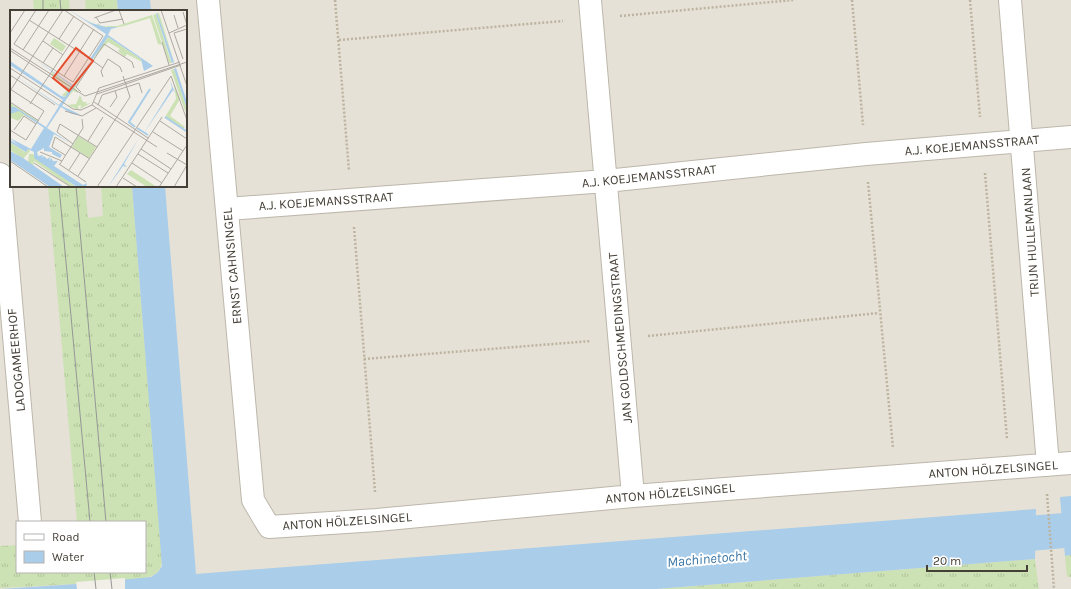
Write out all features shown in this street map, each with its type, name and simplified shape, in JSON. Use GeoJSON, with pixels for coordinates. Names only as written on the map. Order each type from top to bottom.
{"type":"FeatureCollection","features":[{"type":"Feature","properties":{"kind":"street","name":"ERNST CAHNSINGEL"},"geometry":{"type":"LineString","coordinates":[[208,0],[253,500],[269,527]]}},
{"type":"Feature","properties":{"kind":"street","name":"JAN GOLDSCHMEDINGSTRAAT"},"geometry":{"type":"LineString","coordinates":[[590,0],[634,496]]}},
{"type":"Feature","properties":{"kind":"street","name":"TRIJN HULLEMANLAAN"},"geometry":{"type":"LineString","coordinates":[[1010,0],[1023,140],[1048,465]]}},
{"type":"Feature","properties":{"kind":"street","name":"A.J. KOEJEMANSSTRAAT"},"geometry":{"type":"LineString","coordinates":[[227,209],[606,181],[866,154],[1071,137]]}},
{"type":"Feature","properties":{"kind":"street","name":"LADOGAMEERHOF"},"geometry":{"type":"LineString","coordinates":[[0,174],[30,521]]}},
{"type":"Feature","properties":{"kind":"street","name":"ANTON HÖLZELSINGEL"},"geometry":{"type":"LineString","coordinates":[[269,527],[377,520],[634,496],[1071,463]]}},
{"type":"Feature","properties":{"kind":"path"},"geometry":{"type":"LineString","coordinates":[[335,0],[377,520]]}},
{"type":"Feature","properties":{"kind":"path"},"geometry":{"type":"LineString","coordinates":[[852,0],[879,313],[896,476]]}},
{"type":"Feature","properties":{"kind":"path"},"geometry":{"type":"LineString","coordinates":[[970,0],[1007,441]]}},
{"type":"Feature","properties":{"kind":"path"},"geometry":{"type":"LineString","coordinates":[[1047,492],[1054,589]]}},
{"type":"Feature","properties":{"kind":"shaded area"},"geometry":{"type":"Polygon","coordinates":[[[0,0],[1071,0],[1071,589],[0,589],[0,0]]]}},
{"type":"Feature","properties":{"kind":"green space"},"geometry":{"type":"Polygon","coordinates":[[[33,0],[69,0],[70,10],[34,10],[33,0]]]}},
{"type":"Feature","properties":{"kind":"green space"},"geometry":{"type":"Polygon","coordinates":[[[85,0],[117,0],[118,10],[86,10],[85,0]]]}},
{"type":"Feature","properties":{"kind":"green space"},"geometry":{"type":"Polygon","coordinates":[[[48,187],[85,187],[88,218],[103,216],[101,187],[132,187],[162,559],[161,566],[155,574],[150,577],[125,580],[126,589],[76,584],[0,588],[0,546],[16,545],[16,573],[146,573],[146,521],[77,521],[48,187]]]}},
{"type":"Feature","properties":{"kind":"green space"},"geometry":{"type":"Polygon","coordinates":[[[1071,555],[1071,577],[1067,577],[1065,556],[1071,555]]]}},
{"type":"Feature","properties":{"kind":"green space"},"geometry":{"type":"Polygon","coordinates":[[[1035,559],[1039,589],[656,589],[1035,559]]]}},
{"type":"Feature","properties":{"kind":"water"},"geometry":{"type":"Polygon","coordinates":[[[117,0],[150,0],[151,10],[118,10],[117,0]]]}},
{"type":"Feature","properties":{"kind":"water"},"geometry":{"type":"Polygon","coordinates":[[[132,187],[165,187],[196,574],[1036,509],[1035,559],[656,589],[0,589],[151,577],[158,572],[162,566],[132,187]]]}},
{"type":"Feature","properties":{"kind":"water"},"geometry":{"type":"Polygon","coordinates":[[[1071,496],[1071,555],[1065,556],[1060,497],[1071,496]]]}},
{"type":"Feature","properties":{"kind":"pier"},"geometry":{"type":"Polygon","coordinates":[[[125,578],[125,589],[77,589],[76,582],[125,578]]]}},
{"type":"Feature","properties":{"kind":"waterway","name":"Machinetocht"},"geometry":{"type":"LineString","coordinates":[[988,537],[1071,530]]}},
{"type":"Feature","properties":{"kind":"tram line"},"geometry":{"type":"LineString","coordinates":[[43,0],[43,10]]}},
{"type":"Feature","properties":{"kind":"tram line"},"geometry":{"type":"LineString","coordinates":[[60,0],[61,10]]}},
{"type":"Feature","properties":{"kind":"tram line"},"geometry":{"type":"LineString","coordinates":[[59,187],[90,521]]}},
{"type":"Feature","properties":{"kind":"tram line"},"geometry":{"type":"LineString","coordinates":[[76,187],[106,521]]}},
{"type":"Feature","properties":{"kind":"tram line"},"geometry":{"type":"LineString","coordinates":[[94,573],[96,589]]}},
{"type":"Feature","properties":{"kind":"tram line"},"geometry":{"type":"LineString","coordinates":[[110,573],[112,589]]}}]}
